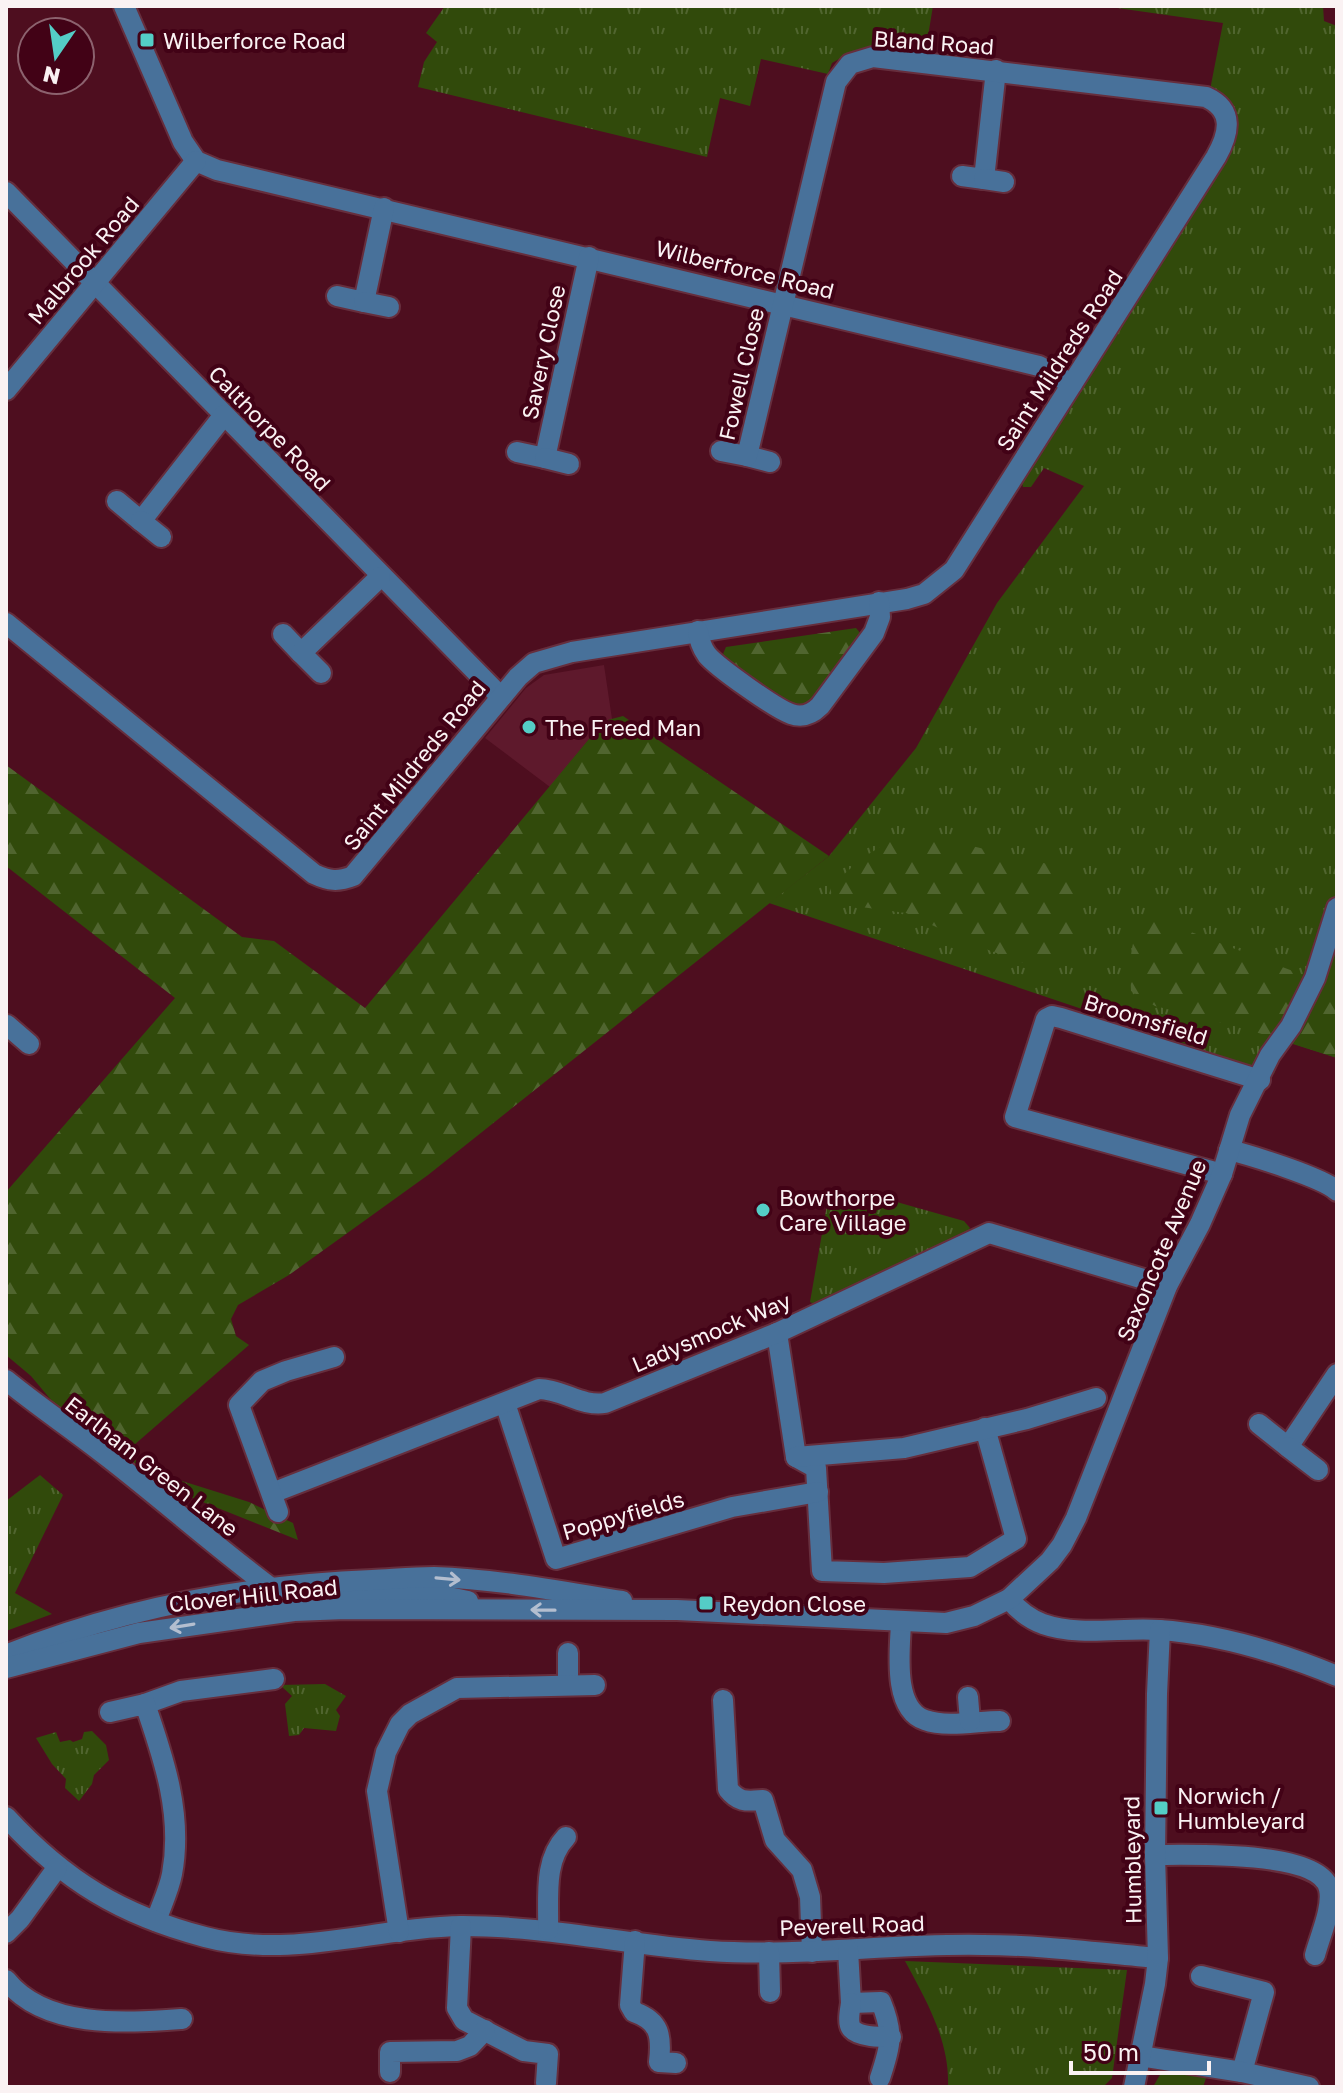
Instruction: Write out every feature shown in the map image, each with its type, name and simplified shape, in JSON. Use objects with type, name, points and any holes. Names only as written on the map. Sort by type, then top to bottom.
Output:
[{"type":"street","points":[[124,6],[183,142],[196,161]]},
{"type":"street","name":"Bland Road","points":[[782,303],[836,82],[850,64],[873,57],[1206,97],[1215,101]]},
{"type":"street","points":[[962,176],[994,180],[996,70]]},
{"type":"street","name":"Saint Mildreds Road","points":[[6,623],[314,874],[341,881],[353,876],[501,697],[534,663],[551,657],[924,594],[954,570],[1227,138],[1228,123],[1223,109],[1215,101]]},
{"type":"street","name":"Wilberforce Road","points":[[196,161],[217,170],[1039,366],[1072,384]]},
{"type":"street","name":"Malbrook Road","points":[[6,390],[196,161]]},
{"type":"street","name":"Calthorpe Road","points":[[6,192],[380,577],[501,697]]},
{"type":"street","points":[[364,302],[384,208]]},
{"type":"street","name":"Savery Close","points":[[545,458],[589,257]]},
{"type":"street","points":[[337,296],[389,307]]},
{"type":"street","name":"Fowell Close","points":[[747,456],[782,303]]},
{"type":"street","points":[[141,521],[224,415]]},
{"type":"street","name":"Fowell Close","points":[[721,451],[770,462]]},
{"type":"street","points":[[517,452],[569,464]]},
{"type":"street","points":[[117,501],[161,537]]},
{"type":"street","points":[[301,653],[380,577]]},
{"type":"street","points":[[698,631],[699,640],[708,656],[720,666],[783,710],[803,716],[813,713],[820,706],[874,633],[880,617],[879,602]]},
{"type":"street","points":[[283,634],[321,673]]},
{"type":"street","name":"Saxoncote Avenue","points":[[1009,1599],[1050,1561],[1076,1518],[1167,1286],[1222,1174],[1240,1115],[1270,1055],[1291,1026],[1315,978],[1337,908]]},
{"type":"street","name":"Broomsfield","points":[[1222,1174],[1015,1117],[1046,1019],[1052,1016],[1061,1018],[1260,1080]]},
{"type":"street","points":[[6,1026],[29,1044]]},
{"type":"street","points":[[1229,1150],[1304,1175],[1337,1191]]},
{"type":"street","name":"Ladysmock Way","points":[[334,1357],[262,1381],[239,1405],[275,1502],[539,1389],[550,1389],[586,1403],[605,1403],[777,1333],[989,1233],[1167,1286]]},
{"type":"street","points":[[777,1333],[796,1457]]},
{"type":"street","points":[[1288,1447],[1337,1374]]},
{"type":"street","name":"Earlham Green Lane","points":[[6,1380],[271,1588]]},
{"type":"street","points":[[796,1457],[904,1448],[1096,1398]]},
{"type":"street","name":"Poppyfields","points":[[505,1403],[556,1559],[732,1507],[818,1492]]},
{"type":"street","points":[[1259,1424],[1318,1470]]},
{"type":"street","points":[[796,1457],[816,1468],[822,1571],[884,1573],[970,1567],[1016,1539],[985,1428]]},
{"type":"street","name":"Clover Hill Road","points":[[6,1655],[92,1625],[158,1608],[271,1588],[342,1581],[433,1577],[532,1586],[677,1610]]},
{"type":"street","name":"Clover Hill Road","points":[[271,1588],[297,1597],[434,1594],[511,1610]]},
{"type":"street","points":[[1009,1599],[1026,1615],[1042,1624],[1068,1630],[1160,1630],[1256,1648],[1337,1676]]},
{"type":"street","name":"Clover Hill Road","points":[[6,1668],[139,1633],[294,1611],[677,1610],[946,1623],[974,1616],[1009,1599]]},
{"type":"street","points":[[901,1623],[900,1677],[907,1703],[924,1720],[1000,1721]]},
{"type":"street","name":"Humbleyard","points":[[1134,2087],[1158,1958],[1155,1855],[1160,1630]]},
{"type":"street","points":[[568,1653],[568,1685]]},
{"type":"street","points":[[110,1712],[181,1691],[274,1679]]},
{"type":"street","points":[[399,1932],[377,1791],[386,1752],[400,1724],[410,1714],[457,1688],[595,1685]]},
{"type":"street","points":[[968,1697],[970,1721]]},
{"type":"street","points":[[145,1704],[163,1757],[176,1837],[172,1876],[156,1921]]},
{"type":"street","points":[[717,1709],[728,1789],[736,1799],[744,1802],[763,1800],[775,1840],[802,1870],[810,1897],[812,1952]]},
{"type":"street","name":"Peverell Road","points":[[6,1817],[57,1868],[113,1904],[207,1938],[261,1946],[308,1945],[461,1926],[548,1930],[709,1951],[812,1952],[982,1945],[1158,1958]]},
{"type":"street","points":[[548,1930],[550,1865],[555,1848],[566,1837]]},
{"type":"street","points":[[1155,1855],[1220,1854],[1308,1867],[1322,1874],[1329,1886],[1330,1932],[1315,1955]]},
{"type":"street","points":[[6,1933],[57,1868]]},
{"type":"street","points":[[461,1926],[457,2008],[464,2020],[524,2051],[548,2054],[546,2083]]},
{"type":"street","points":[[635,1941],[630,2005],[634,2012],[647,2017],[656,2027],[660,2053]]},
{"type":"street","points":[[848,1950],[850,2026],[853,2030],[891,2037]]},
{"type":"street","points":[[769,1952],[770,1992]]},
{"type":"street","points":[[1201,1976],[1264,1992],[1242,2072]]},
{"type":"street","points":[[6,1980],[19,1996],[71,2017],[138,2022],[182,2019]]},
{"type":"street","points":[[851,2003],[881,2002],[891,2025],[891,2044],[880,2078]]},
{"type":"street","points":[[390,2054],[457,2051],[470,2046],[485,2030]]},
{"type":"street","points":[[1140,2056],[1242,2072],[1309,2087]]},
{"type":"shaded area","points":[[604,665],[612,719],[604,721],[550,787],[485,738],[526,688],[544,675]]},
{"type":"green space","points":[[445,6],[933,6],[925,54],[877,50],[854,53],[832,63],[828,74],[761,59],[750,106],[720,98],[707,157],[418,87],[424,62],[437,42],[426,33]]},
{"type":"green space","points":[[1103,6],[1323,6],[1324,21],[1337,26],[1337,1058],[1285,1041],[1274,1074],[769,903],[829,856],[916,748],[997,603],[1084,486],[1044,468],[1031,487],[1023,487],[1021,480],[1236,130],[1229,106],[1210,90],[1223,23]]},
{"type":"green space","points":[[856,628],[861,634],[859,641],[809,703],[801,705],[793,704],[727,661],[723,654],[726,647]]},
{"type":"green space","points":[[623,716],[829,856],[428,1175],[289,1275],[238,1305],[231,1319],[236,1336],[249,1345],[126,1452],[147,1470],[249,1502],[293,1523],[298,1540],[165,1487],[136,1466],[104,1436],[62,1413],[31,1376],[6,1355],[6,1192],[175,998],[6,866],[6,765],[242,937],[274,941],[365,1008],[604,721]]},
{"type":"green space","points":[[895,838],[955,842],[1052,865],[1082,892],[1075,949],[1054,966],[1037,968],[975,945],[906,913],[833,900],[830,887],[862,858]]},
{"type":"green space","points":[[1146,917],[1337,988],[1337,1058],[1246,1029],[1155,1006],[1131,991],[1133,943]]},
{"type":"green space","points":[[833,1192],[876,1204],[879,1197],[964,1221],[970,1228],[967,1233],[814,1304],[810,1302],[828,1199]]},
{"type":"green space","points":[[40,1475],[63,1495],[15,1593],[52,1614],[6,1631],[6,1501]]},
{"type":"green space","points":[[325,1684],[346,1696],[336,1710],[340,1716],[336,1731],[304,1728],[299,1735],[289,1736],[285,1704],[292,1696],[280,1685]]},
{"type":"green space","points":[[92,1731],[106,1745],[109,1760],[94,1775],[92,1784],[79,1801],[65,1788],[66,1779],[52,1764],[36,1738],[56,1732],[60,1742],[73,1742],[82,1739],[84,1732]]},
{"type":"green space","points":[[905,1961],[1127,1970],[1112,2078],[1103,2087],[948,2087],[941,2037]]},
{"type":"green space","points":[[1169,2070],[1206,2078],[1203,2087],[1153,2087],[1161,2073]]},
{"type":"place","name":"Wilberforce Road","points":[[147,40]]},
{"type":"place","name":"The Freed Man","points":[[529,727]]},
{"type":"place","name":"Bowthorpe Care Village","points":[[763,1210]]},
{"type":"place","name":"Reydon Close","points":[[706,1603]]},
{"type":"place","name":"Norwich / Humbleyard","points":[[1161,1808]]}]
